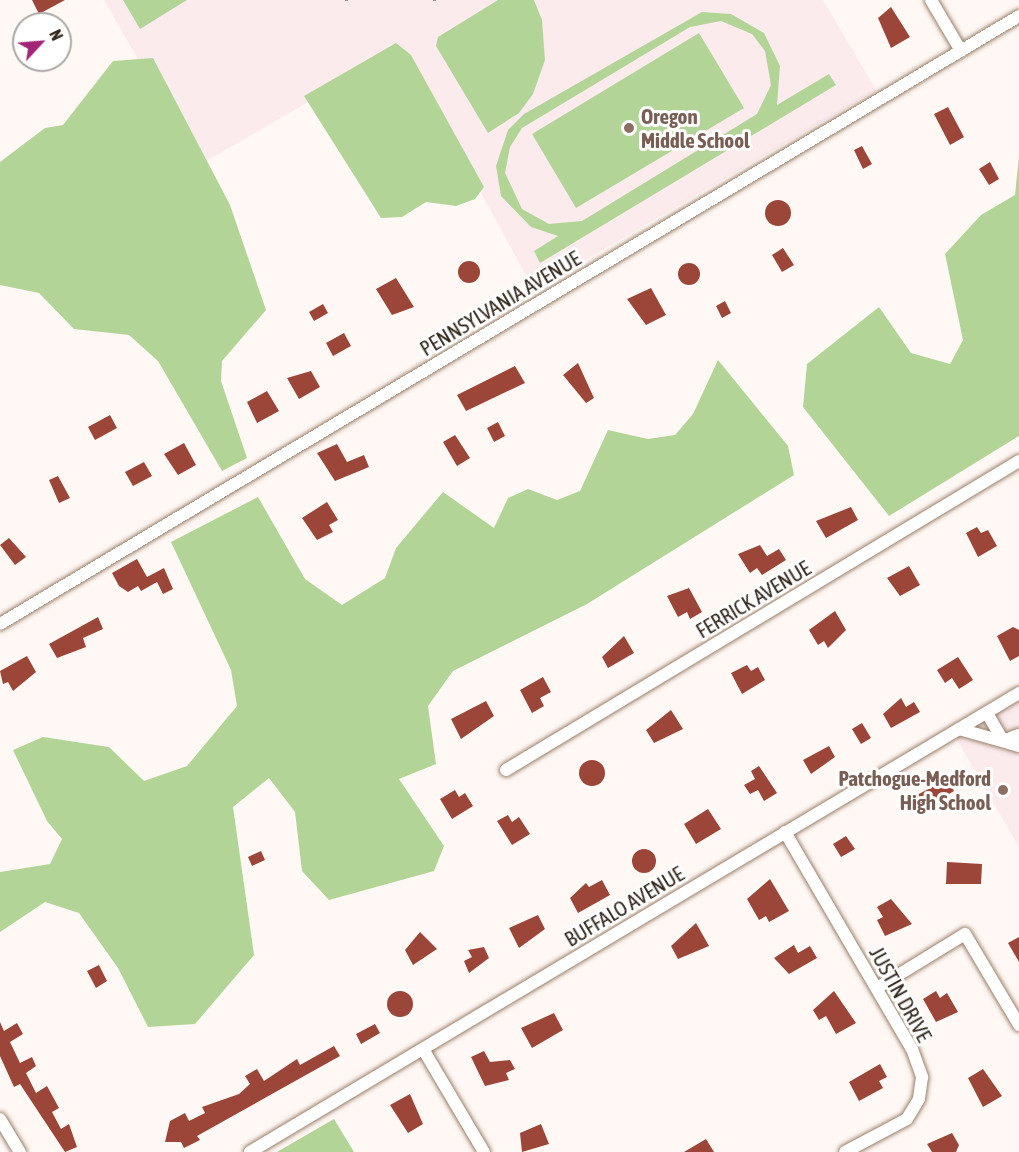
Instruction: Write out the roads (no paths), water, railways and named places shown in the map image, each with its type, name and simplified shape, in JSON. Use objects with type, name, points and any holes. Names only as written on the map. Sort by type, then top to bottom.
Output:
[{"type":"street","points":[[931,0],[961,51]]},
{"type":"street","name":"PENNSYLVANIA AVENUE","points":[[0,624],[1019,16]]},
{"type":"street","name":"FERRICK AVENUE","points":[[506,770],[1019,461]]},
{"type":"street","name":"BUFFALO AVENUE","points":[[250,1152],[1019,693]]},
{"type":"street","points":[[987,712],[1003,741]]},
{"type":"street","points":[[959,729],[1019,746]]},
{"type":"street","points":[[1003,741],[1019,735]]},
{"type":"street","name":"JUSTIN DRIVE","points":[[785,832],[912,1049],[922,1077],[919,1099],[906,1119],[846,1152]]},
{"type":"street","points":[[877,988],[965,934],[1019,1024]]},
{"type":"street","points":[[423,1049],[484,1152]]},
{"type":"street","points":[[0,1119],[20,1152]]},
{"type":"place","name":"Oregon Middle School","points":[[629,128]]},
{"type":"place","name":"Patchogue-Medford High School","points":[[1003,790]]}]
